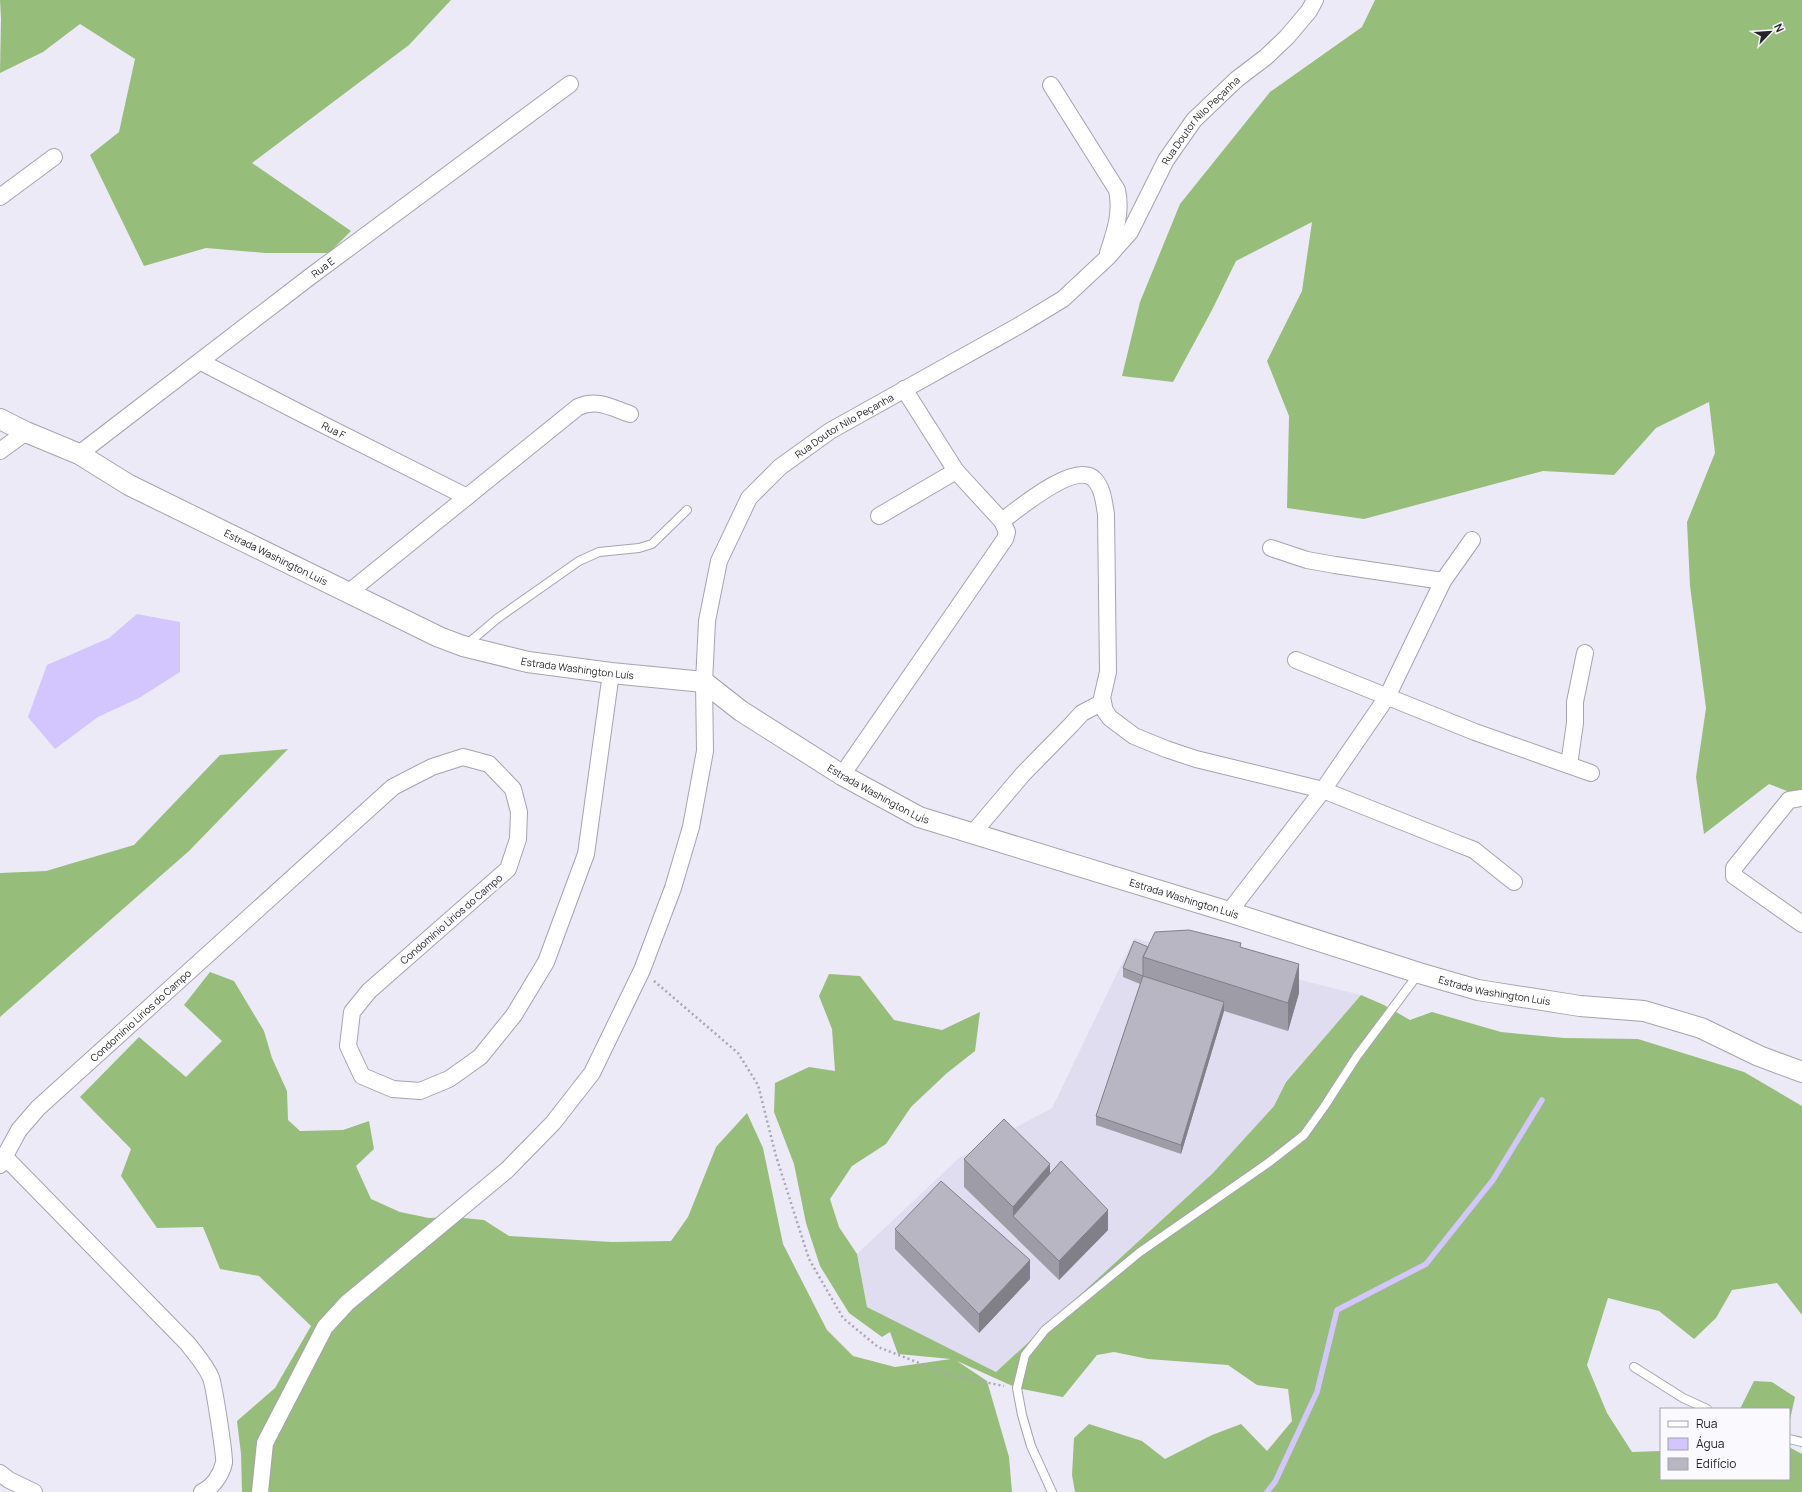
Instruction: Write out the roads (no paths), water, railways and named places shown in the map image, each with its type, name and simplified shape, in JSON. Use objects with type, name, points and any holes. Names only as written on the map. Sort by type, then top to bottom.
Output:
[{"type":"street","name":"Rua Doutor Nilo Peçanha","points":[[260,1492],[265,1443],[325,1327],[347,1303],[507,1170],[553,1123],[592,1073],[642,970],[673,888],[691,827],[705,751],[704,682],[707,621],[719,561],[749,498],[780,467],[830,431],[1020,325],[1063,299],[1107,258],[1130,232],[1166,160],[1194,120],[1237,79],[1266,57],[1287,37],[1309,11],[1315,0]]},
{"type":"street","name":"Rua E","points":[[79,454],[201,362],[311,276],[570,84]]},
{"type":"street","points":[[1051,85],[1118,190],[1120,203],[1117,223],[1107,258]]},
{"type":"street","points":[[0,197],[54,156]]},
{"type":"street","name":"Rua F","points":[[201,362],[467,497]]},
{"type":"street","points":[[842,775],[1005,539],[1007,532],[1002,521],[956,471],[904,389]]},
{"type":"street","points":[[348,593],[578,407],[587,403],[596,402],[630,414]]},
{"type":"street","name":"Estrada Washington Luís","points":[[0,419],[26,432],[79,454],[129,485],[439,637],[464,646],[528,662],[611,673],[704,682],[741,711],[842,775],[919,817],[1229,912],[1419,974],[1478,990],[1580,1006],[1644,1011],[1701,1028],[1758,1056],[1802,1072]]},
{"type":"street","points":[[0,451],[26,432]]},
{"type":"street","points":[[879,516],[956,471]]},
{"type":"street","points":[[1002,521],[1035,495],[1072,477],[1086,475],[1094,479],[1103,495],[1106,514],[1108,672],[1102,698],[1105,711],[1110,718],[1134,736],[1166,749],[1196,758],[1323,790],[1474,850],[1514,882]]},
{"type":"street","points":[[1229,912],[1323,790],[1387,697],[1443,581],[1472,540]]},
{"type":"street","points":[[1271,548],[1307,560],[1443,581]]},
{"type":"street","points":[[1569,765],[1575,731],[1575,702],[1585,653]]},
{"type":"street","points":[[1296,660],[1475,732],[1590,773]]},
{"type":"street","name":"Condomínio Lírios do Campo","points":[[2,1160],[19,1130],[38,1108],[393,787],[432,767],[463,757],[489,764],[513,789],[519,812],[518,839],[508,869],[369,992],[352,1012],[348,1046],[362,1076],[393,1090],[420,1091],[450,1079],[480,1057],[514,1015],[546,962],[586,854],[611,673]]},
{"type":"street","points":[[974,833],[1023,774],[1082,713],[1103,702]]},
{"type":"street","points":[[1802,798],[1789,800],[1734,868],[1733,872],[1734,876],[1802,924]]},
{"type":"street","points":[[2,1160],[188,1344],[202,1362],[211,1378],[224,1463],[216,1480],[208,1489],[202,1492]]},
{"type":"street","points":[[0,1473],[9,1480],[34,1492]]},
{"type":"lane","points":[[464,646],[498,618],[579,560],[599,552],[639,548],[652,544],[687,510]]},
{"type":"lane","points":[[1052,1492],[1031,1446],[1022,1415],[1017,1388],[1025,1355],[1045,1330],[1140,1252],[1268,1163],[1304,1135],[1357,1056],[1419,974]]},
{"type":"lane","points":[[1634,1367],[1683,1398],[1706,1408]]},
{"type":"lane","points":[[1790,1438],[1802,1442]]},
{"type":"water","points":[[137,614],[180,622],[180,672],[139,698],[98,717],[55,749],[28,717],[47,665],[109,638]]},
{"type":"waterway","points":[[1267,1492],[1275,1482],[1317,1392],[1337,1310],[1426,1264],[1493,1180],[1542,1100]]}]
